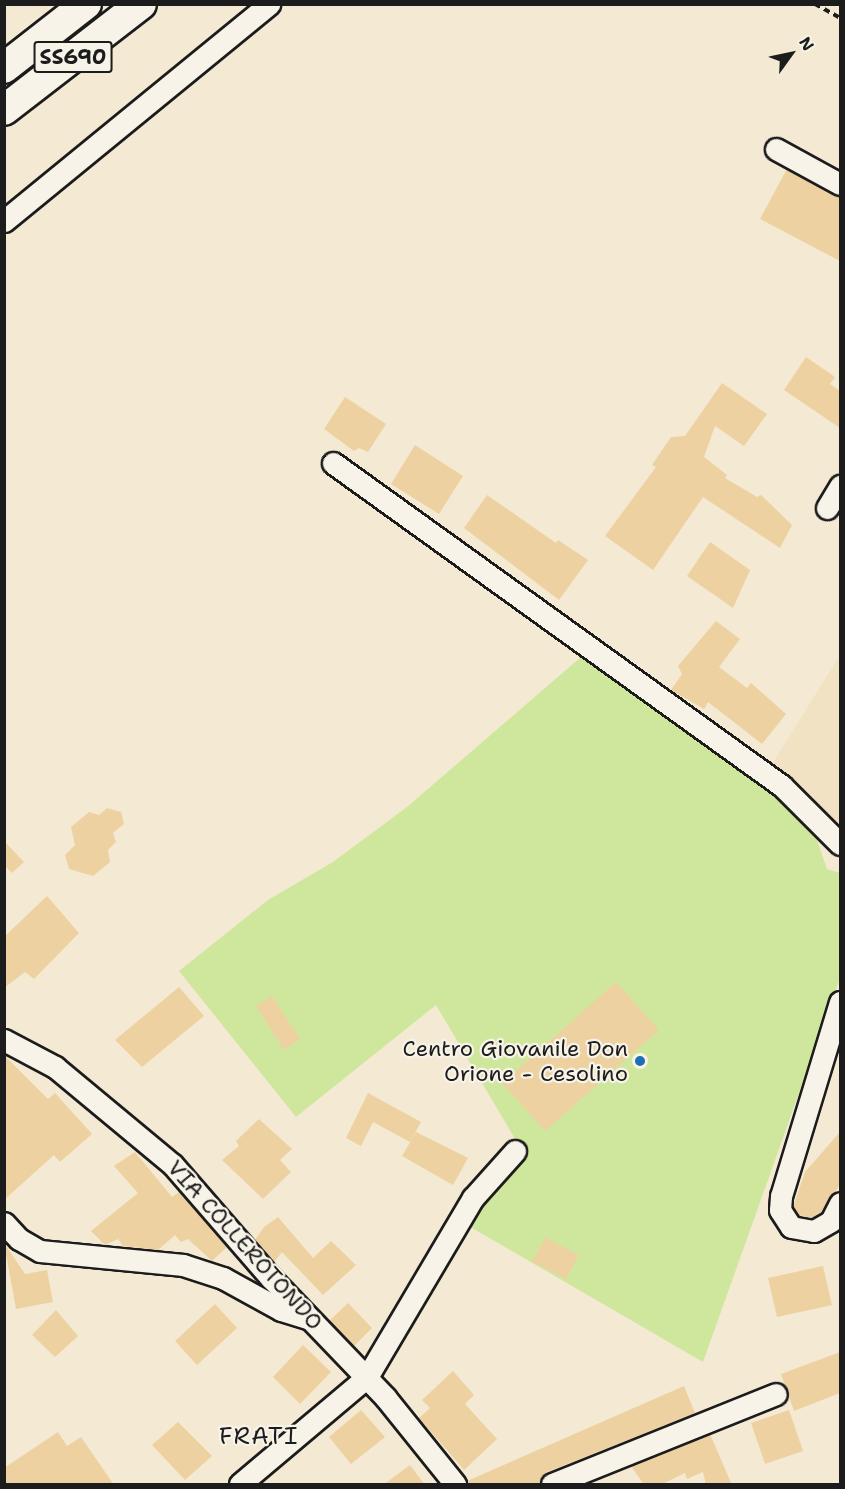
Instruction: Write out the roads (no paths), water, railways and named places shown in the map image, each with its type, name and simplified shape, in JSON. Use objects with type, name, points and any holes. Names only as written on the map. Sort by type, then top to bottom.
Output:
[{"type":"highway","name":"SS690","points":[[4,68],[86,4]]},
{"type":"highway","name":"SS690","points":[[4,110],[141,4]]},
{"type":"street","points":[[4,221],[269,4]]},
{"type":"street","points":[[776,149],[840,184]]},
{"type":"street","points":[[333,463],[782,786],[840,844]]},
{"type":"street","points":[[827,508],[840,486]]},
{"type":"street","points":[[840,1002],[781,1196],[780,1210],[791,1227],[814,1231],[831,1221],[840,1203]]},
{"type":"street","name":"VIA COLLEROTONDO","points":[[7,1037],[60,1071],[163,1155],[311,1319],[367,1377],[455,1485]]},
{"type":"street","points":[[240,1485],[367,1377],[473,1198],[515,1151]]},
{"type":"street","points":[[4,1223],[19,1239],[40,1251],[183,1265],[223,1278],[281,1310],[311,1319]]},
{"type":"street","points":[[552,1485],[776,1394]]},
{"type":"place","name":"Centro Giovanile Don Orione - Cesolino","points":[[640,1061]]},
{"type":"district","name":"FRATI","points":[[259,1437]]}]
